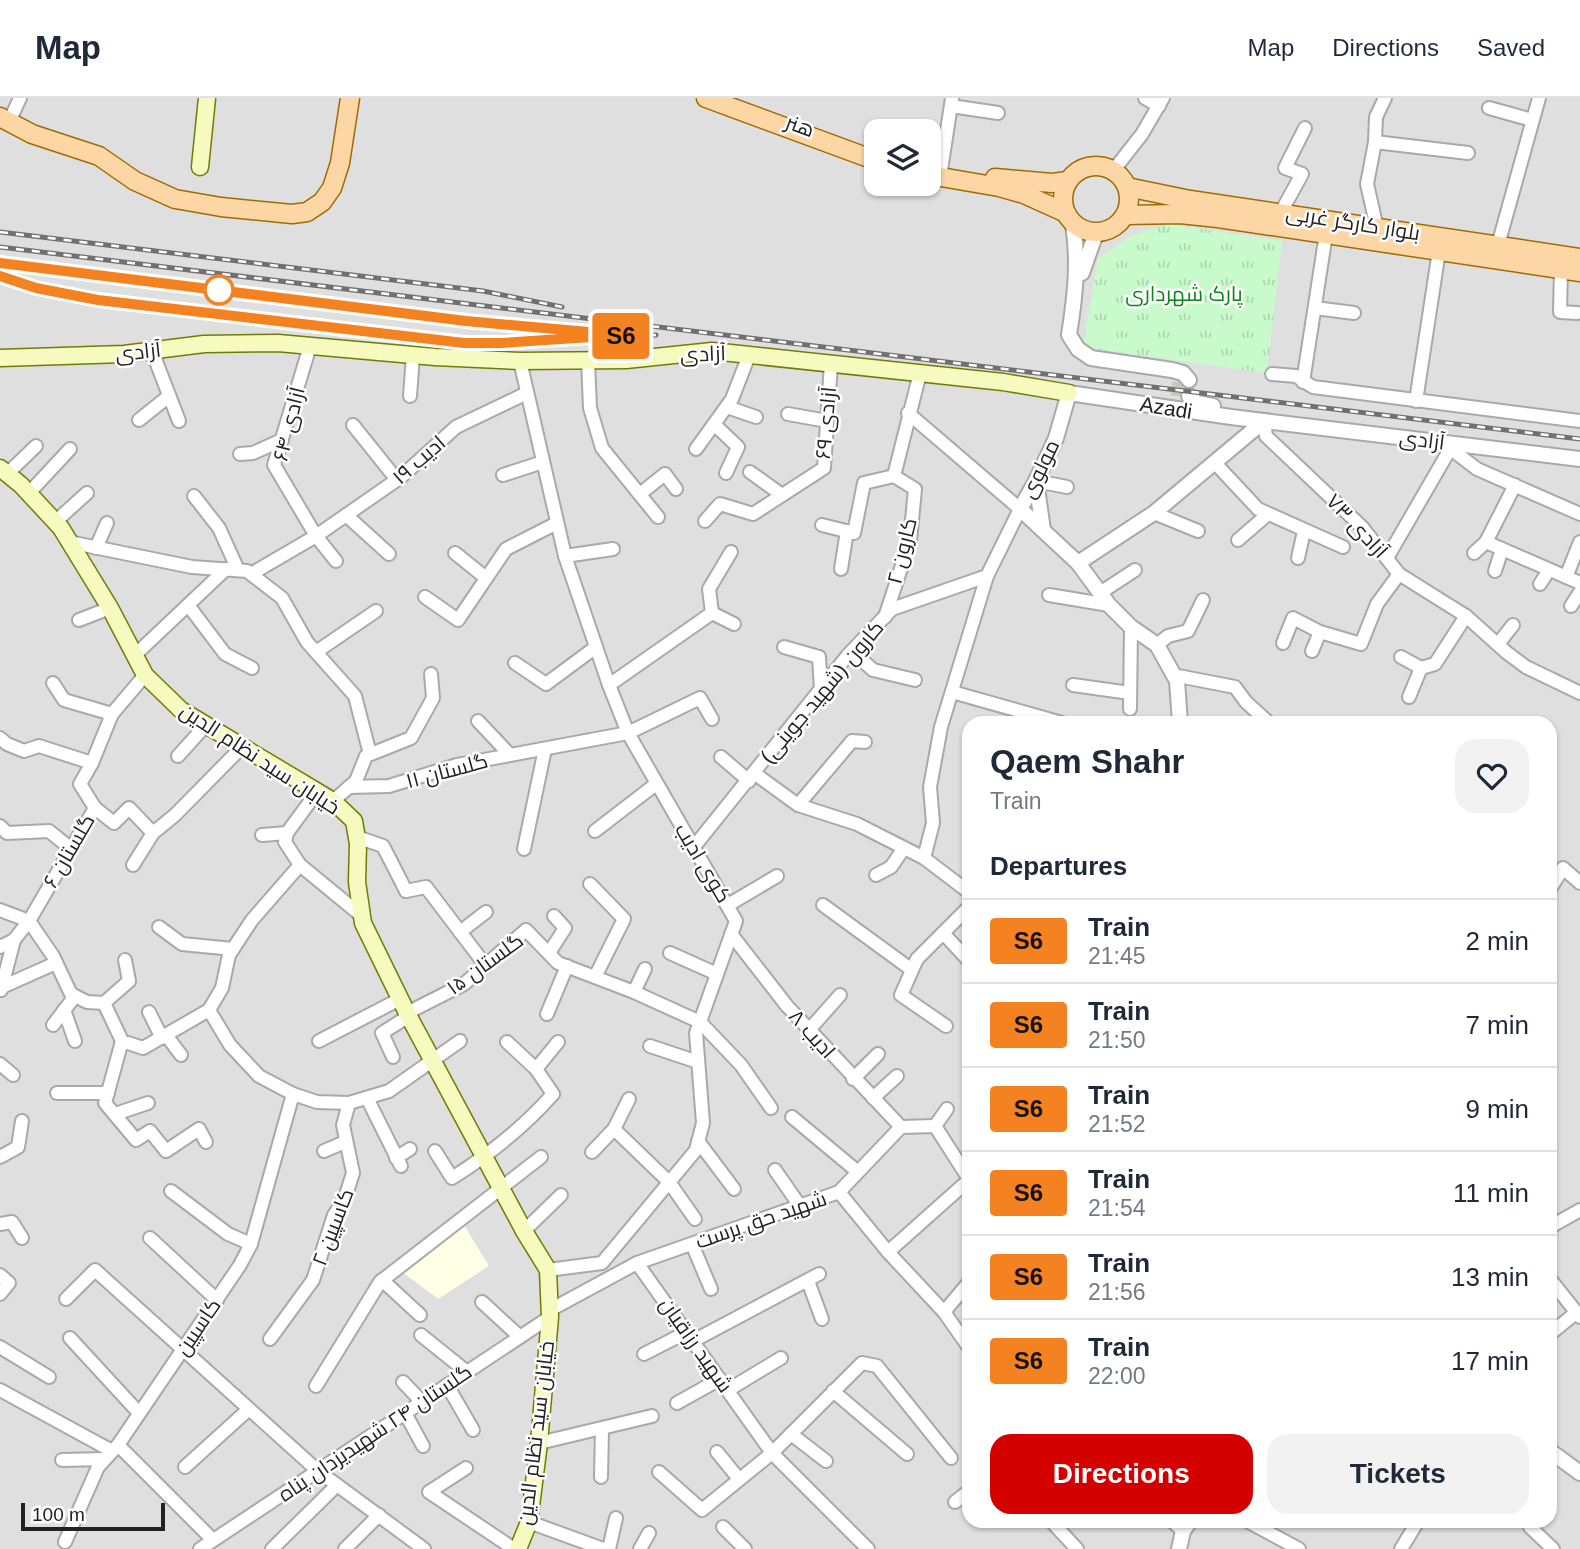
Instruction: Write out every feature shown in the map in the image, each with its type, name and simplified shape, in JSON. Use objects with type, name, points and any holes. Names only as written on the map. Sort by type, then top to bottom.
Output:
[{"type":"main road","points":[[200,167],[207,98]]},
{"type":"main road","points":[[4,119],[32,134],[99,156],[135,181],[176,199],[221,207],[292,214],[307,212],[323,202],[332,188],[340,163],[350,98]]},
{"type":"main road","points":[[706,98],[864,156]]},
{"type":"main road","name":"هنر","points":[[723,98],[864,149]]},
{"type":"main road","points":[[941,173],[1024,194],[1096,233],[1115,226],[1126,215],[1129,198],[1127,187],[1113,171],[1093,166],[1075,174],[1068,181],[1063,193],[1063,206],[1070,218]]},
{"type":"main road","points":[[941,172],[1052,183],[1068,181]]},
{"type":"main road","name":"بلوار کارگر غربی","points":[[1127,187],[1280,220],[1326,234],[1580,272]]},
{"type":"main road","name":"بلوار کارگر غربی","points":[[1126,215],[1180,214],[1377,228],[1580,258]]},
{"type":"main road","name":"آزادی","points":[[0,358],[124,355],[204,344],[278,343],[520,361],[588,361],[712,351],[920,373],[1069,393]]},
{"type":"main road","name":"خیابان سید نظام الدین","points":[[4,471],[29,493],[69,542],[110,608],[145,675],[181,710],[333,802],[354,821],[357,837],[357,882],[363,923],[432,1060],[524,1231],[548,1270],[550,1313],[539,1443],[529,1522],[516,1549]]},
{"type":"street","points":[[4,119],[20,98]]},
{"type":"street","points":[[1113,171],[1142,134],[1161,102],[1144,98]]},
{"type":"street","points":[[1377,228],[1367,184],[1375,142],[1376,117],[1385,98]]},
{"type":"street","points":[[1498,245],[1539,98]]},
{"type":"street","points":[[941,140],[951,102],[998,113]]},
{"type":"street","points":[[1489,108],[1532,120]]},
{"type":"street","points":[[1280,220],[1302,174],[1285,168],[1305,128]]},
{"type":"street","points":[[1375,142],[1468,153]]},
{"type":"street","points":[[1070,218],[1078,253],[1069,335],[1078,349],[1091,358],[1180,377]]},
{"type":"street","points":[[1075,295],[1096,233]]},
{"type":"street","points":[[1303,382],[1326,234]]},
{"type":"street","points":[[1416,401],[1439,251]]},
{"type":"street","points":[[1560,269],[1560,312],[1577,313]]},
{"type":"street","points":[[1315,308],[1354,313]]},
{"type":"street","name":"آزادی ۶۴","points":[[310,346],[274,465],[316,536],[336,561]]},
{"type":"street","points":[[152,351],[179,421]]},
{"type":"street","points":[[410,396],[413,355]]},
{"type":"street","points":[[696,449],[727,407],[749,355]]},
{"type":"street","name":"کوی ادیب","points":[[520,361],[565,556],[609,685],[628,733],[736,921],[696,1033],[704,1123],[696,1150],[602,1263]]},
{"type":"street","points":[[588,361],[590,408],[602,448],[657,517]]},
{"type":"street","name":"آزادی ۶۹","points":[[705,522],[720,505],[752,514],[824,468],[831,364]]},
{"type":"street","points":[[822,525],[854,533],[864,483],[894,476],[920,373]]},
{"type":"street","points":[[1272,374],[1296,376],[1313,387],[1580,421]]},
{"type":"street","points":[[1069,393],[1079,388],[1169,400],[1183,396],[1197,403],[1250,412],[1264,421],[1154,513],[1078,563]]},
{"type":"street","name":"ادیب ۱۹","points":[[134,656],[188,605],[238,571],[316,536],[397,480],[456,427],[527,393]]},
{"type":"street","name":"Azadi","points":[[1069,393],[1264,421]]},
{"type":"street","name":"مولوی","points":[[1069,393],[1056,438],[1020,509],[1078,563],[1109,605],[1131,627],[1157,645]]},
{"type":"street","points":[[139,420],[169,396]]},
{"type":"street","points":[[727,407],[755,417]]},
{"type":"street","points":[[908,413],[1020,509],[987,576],[942,727],[930,787],[933,823],[924,858]]},
{"type":"street","points":[[788,414],[827,421]]},
{"type":"street","name":"آزادی","points":[[1264,421],[1452,446],[1580,459]]},
{"type":"street","name":"آزادی ۷۳","points":[[1264,421],[1266,436],[1362,527],[1399,574],[1466,616],[1526,667],[1580,693]]},
{"type":"street","points":[[353,425],[397,480]]},
{"type":"street","points":[[715,425],[738,447],[726,473]]},
{"type":"street","points":[[240,454],[253,453],[282,440]]},
{"type":"street","points":[[4,471],[36,446]]},
{"type":"street","points":[[1387,558],[1452,446],[1477,469],[1580,514]]},
{"type":"street","points":[[29,493],[70,449]]},
{"type":"street","points":[[503,475],[543,462]]},
{"type":"street","points":[[1215,463],[1258,509],[1343,547]]},
{"type":"street","points":[[750,472],[782,495]]},
{"type":"street","points":[[640,494],[665,474],[676,489]]},
{"type":"street","name":"کارون ۲","points":[[885,617],[909,541],[915,489],[894,476]]},
{"type":"street","points":[[1043,530],[1036,481],[1067,487]]},
{"type":"street","points":[[1474,553],[1486,541],[1515,485]]},
{"type":"street","points":[[55,522],[87,493]]},
{"type":"street","points":[[194,496],[219,528],[238,571]]},
{"type":"street","points":[[1154,513],[1198,531]]},
{"type":"street","points":[[1238,540],[1268,514]]},
{"type":"street","points":[[346,515],[389,554]]},
{"type":"street","points":[[96,548],[107,523]]},
{"type":"street","points":[[425,597],[458,620],[506,549],[557,523]]},
{"type":"street","points":[[841,569],[847,531]]},
{"type":"street","points":[[1298,558],[1304,531]]},
{"type":"street","points":[[1486,541],[1580,583]]},
{"type":"street","points":[[69,542],[192,567],[238,571],[282,598],[307,642],[355,696],[370,754]]},
{"type":"street","points":[[1566,577],[1580,542]]},
{"type":"street","points":[[565,556],[613,549]]},
{"type":"street","points":[[1495,571],[1502,549]]},
{"type":"street","points":[[712,613],[709,589],[730,552]]},
{"type":"street","points":[[455,553],[486,578]]},
{"type":"street","points":[[1100,593],[1135,570]]},
{"type":"street","points":[[1540,584],[1549,570]]},
{"type":"street","points":[[1283,643],[1293,618],[1320,632],[1361,644],[1377,604],[1399,574]]},
{"type":"street","name":"کارون (شهید جوینی)","points":[[693,848],[852,651],[892,610],[987,576]]},
{"type":"street","points":[[1571,606],[1580,592]]},
{"type":"street","points":[[1049,595],[1109,605]]},
{"type":"street","points":[[1180,716],[1177,681],[1157,645],[1168,636],[1188,631],[1203,600]]},
{"type":"street","points":[[188,605],[225,654],[252,668]]},
{"type":"street","points":[[79,620],[110,608]]},
{"type":"street","points":[[316,652],[376,611]]},
{"type":"street","points":[[712,613],[733,624]]},
{"type":"street","points":[[609,685],[712,613]]},
{"type":"street","points":[[1401,657],[1422,668],[1435,664],[1466,616]]},
{"type":"street","points":[[1498,644],[1513,625]]},
{"type":"street","points":[[1130,709],[1131,627]]},
{"type":"street","points":[[1312,651],[1320,632]]},
{"type":"street","points":[[516,663],[546,684],[596,647]]},
{"type":"street","points":[[785,648],[819,656],[821,689]]},
{"type":"street","points":[[852,651],[873,670],[915,680]]},
{"type":"street","points":[[1409,697],[1422,668]]},
{"type":"street","points":[[333,802],[356,781],[366,756],[411,738],[433,698],[431,674]]},
{"type":"street","name":"گلستان ۶","points":[[14,940],[29,921],[95,808],[80,783],[92,763],[112,714],[145,675]]},
{"type":"street","points":[[1173,675],[1235,687],[1261,716]]},
{"type":"street","points":[[53,683],[64,700],[112,714]]},
{"type":"street","points":[[1073,685],[1130,693]]},
{"type":"street","points":[[952,692],[1037,716]]},
{"type":"street","name":"گلستان ۱۱","points":[[349,787],[389,786],[457,765],[628,733],[700,698],[712,719]]},
{"type":"street","points":[[478,721],[510,755]]},
{"type":"street","points":[[178,756],[206,725]]},
{"type":"street","points":[[0,738],[24,751],[39,746],[92,763]]},
{"type":"street","points":[[798,805],[852,741],[864,742]]},
{"type":"street","points":[[134,865],[153,833],[175,815],[242,747]]},
{"type":"street","points":[[524,849],[545,749]]},
{"type":"street","points":[[720,757],[798,805],[857,824],[924,858],[962,887]]},
{"type":"street","points":[[595,831],[656,783]]},
{"type":"street","points":[[317,792],[287,833],[285,842],[300,865],[362,916]]},
{"type":"street","points":[[95,808],[114,823],[130,808],[153,833]]},
{"type":"street","points":[[0,826],[7,833],[49,831],[71,848]]},
{"type":"street","points":[[262,835],[287,833]]},
{"type":"street","points":[[357,837],[383,846],[406,891],[426,887],[485,966]]},
{"type":"street","points":[[876,875],[891,867],[904,848]]},
{"type":"street","points":[[122,1041],[143,1048],[209,1010],[222,988],[229,955],[252,920],[300,865]]},
{"type":"street","points":[[1557,877],[1563,868],[1580,883]]},
{"type":"street","points":[[728,905],[777,876]]},
{"type":"street","points":[[590,884],[624,919],[595,977]]},
{"type":"street","points":[[823,905],[912,970]]},
{"type":"street","points":[[0,910],[29,921],[56,963],[71,994],[88,1002],[104,1003],[130,981],[125,960]]},
{"type":"street","points":[[460,933],[486,912]]},
{"type":"street","points":[[946,1026],[901,995],[917,959],[962,914]]},
{"type":"street","points":[[548,953],[565,928],[554,916]]},
{"type":"street","points":[[159,927],[182,944],[233,949]]},
{"type":"street","name":"گلستان ۱۵","points":[[405,1009],[464,984],[526,930],[558,963],[634,992],[700,1022]]},
{"type":"street","points":[[943,933],[962,953]]},
{"type":"street","name":"ادیب ۸","points":[[731,934],[809,1030],[901,1127]]},
{"type":"street","points":[[0,947],[14,940]]},
{"type":"street","points":[[1,990],[14,940]]},
{"type":"street","points":[[670,953],[717,974]]},
{"type":"street","points":[[1,990],[56,963]]},
{"type":"street","points":[[547,1014],[567,966]]},
{"type":"street","points":[[634,992],[646,969]]},
{"type":"street","points":[[809,1030],[840,995]]},
{"type":"street","points":[[52,1025],[75,996]]},
{"type":"street","points":[[104,1003],[122,1041],[105,1103],[136,1140],[150,1131],[166,1151],[199,1129],[206,1142]]},
{"type":"street","points":[[318,1041],[405,1009]]},
{"type":"street","points":[[393,1057],[382,1033],[405,1009]]},
{"type":"street","points":[[64,1010],[75,1041]]},
{"type":"street","points":[[209,1010],[230,1045],[259,1076],[293,1094],[317,1102],[348,1103],[389,1091],[460,1041]]},
{"type":"street","points":[[149,1012],[164,1037],[181,1055]]},
{"type":"street","points":[[700,1022],[741,1065],[771,1108]]},
{"type":"street","points":[[435,1151],[452,1178],[485,1157],[528,1123],[553,1094],[536,1069],[508,1042]]},
{"type":"street","points":[[536,1069],[558,1042]]},
{"type":"street","points":[[650,1046],[698,1062]]},
{"type":"street","points":[[853,1079],[878,1054]]},
{"type":"street","points":[[0,1064],[13,1074]]},
{"type":"street","points":[[873,1098],[897,1076]]},
{"type":"street","points":[[57,1093],[108,1093]]},
{"type":"street","name":"کاسپین","points":[[65,1542],[98,1467],[112,1452],[217,1300],[251,1244],[293,1094]]},
{"type":"street","points":[[367,1098],[398,1162],[410,1149]]},
{"type":"street","points":[[592,1152],[614,1129],[629,1099]]},
{"type":"street","points":[[115,1114],[148,1103]]},
{"type":"street","name":"کاسپین ۲","points":[[270,1339],[313,1280],[334,1215],[345,1198],[354,1173],[343,1125],[348,1103]]},
{"type":"street","points":[[935,1126],[947,1109]]},
{"type":"street","points":[[792,1117],[858,1172]]},
{"type":"street","points":[[0,1157],[18,1147],[22,1121]]},
{"type":"street","points":[[901,1127],[935,1126]]},
{"type":"street","points":[[935,1126],[962,1168]]},
{"type":"street","name":"شهید حق پرست","points":[[638,1263],[839,1192],[901,1127]]},
{"type":"street","points":[[614,1129],[669,1182],[695,1219]]},
{"type":"street","points":[[698,1141],[734,1189]]},
{"type":"street","points":[[324,1151],[345,1142]]},
{"type":"street","points":[[316,1386],[382,1280],[541,1157]]},
{"type":"street","points":[[775,1170],[800,1206]]},
{"type":"street","points":[[888,1252],[962,1185]]},
{"type":"street","points":[[171,1191],[228,1234],[251,1244]]},
{"type":"street","points":[[839,1192],[888,1252],[944,1312],[962,1338]]},
{"type":"street","points":[[524,1231],[561,1195]]},
{"type":"street","points":[[1557,1223],[1580,1210]]},
{"type":"street","points":[[0,1224],[12,1222],[22,1238]]},
{"type":"street","points":[[150,1238],[217,1300]]},
{"type":"street","points":[[692,1244],[711,1289]]},
{"type":"street","points":[[548,1270],[602,1263],[610,1278],[638,1263]]},
{"type":"street","name":"شهید رزاقیان","points":[[638,1263],[772,1453],[868,1549]]},
{"type":"street","points":[[66,1299],[95,1270],[318,1471],[424,1549]]},
{"type":"street","points":[[0,1275],[9,1283],[0,1294]]},
{"type":"street","name":"گلستان ۲۴ شهیدیزدان پناه","points":[[200,1549],[520,1337],[550,1313],[610,1278]]},
{"type":"street","points":[[644,1354],[690,1336],[813,1278],[822,1319]]},
{"type":"street","points":[[382,1280],[420,1315]]},
{"type":"street","points":[[1557,1287],[1577,1310],[1557,1328]]},
{"type":"street","points":[[944,1312],[962,1291]]},
{"type":"street","points":[[482,1302],[520,1337]]},
{"type":"street","points":[[421,1335],[467,1372]]},
{"type":"street","points":[[70,1338],[139,1413]]},
{"type":"street","points":[[0,1347],[49,1377]]},
{"type":"street","points":[[677,1403],[724,1385],[781,1358]]},
{"type":"street","points":[[659,1472],[702,1510],[772,1453],[862,1363],[877,1366],[951,1458]]},
{"type":"street","points":[[403,1382],[422,1402]]},
{"type":"street","points":[[447,1385],[473,1430]]},
{"type":"street","points":[[0,1390],[112,1452],[213,1540]]},
{"type":"street","points":[[833,1391],[907,1454]]},
{"type":"street","points":[[185,1467],[249,1409]]},
{"type":"street","points":[[405,1413],[424,1446]]},
{"type":"street","points":[[539,1443],[652,1416]]},
{"type":"street","points":[[601,1477],[602,1429]]},
{"type":"street","points":[[791,1434],[826,1461]]},
{"type":"street","points":[[62,1460],[112,1452]]},
{"type":"street","points":[[717,1452],[738,1479]]},
{"type":"street","points":[[1557,1456],[1580,1474]]},
{"type":"street","points":[[466,1468],[429,1492],[516,1549]]},
{"type":"street","points":[[272,1549],[337,1485]]},
{"type":"street","points":[[955,1502],[962,1496]]},
{"type":"street","points":[[345,1549],[379,1515]]},
{"type":"street","points":[[609,1549],[616,1518]]},
{"type":"street","points":[[529,1522],[603,1549]]},
{"type":"street","points":[[723,1527],[745,1549]]},
{"type":"street","points":[[1058,1528],[1077,1549]]},
{"type":"street","points":[[1179,1549],[1185,1528]]},
{"type":"street","points":[[1260,1528],[1299,1549]]},
{"type":"street","points":[[1401,1549],[1414,1528]]},
{"type":"street","points":[[1531,1528],[1553,1549]]},
{"type":"street","points":[[640,1549],[649,1533]]},
{"type":"shaded area","points":[[0,98],[1580,98],[1580,1549],[0,1549]]},
{"type":"shaded area","points":[[464,1225],[489,1266],[438,1299],[401,1271]]},
{"type":"green space","name":"پارک شهرداری","points":[[1167,224],[1282,241],[1267,373],[1083,347],[1098,258],[1131,236]]},
{"type":"tunnel","points":[[1178,396],[1179,381]]},
{"type":"railway","points":[[0,232],[483,291],[562,307]]},
{"type":"railway","points":[[0,247],[1580,439]]},
{"type":"railway","points":[[0,263],[466,321],[573,331]]},
{"type":"railway","points":[[0,276],[36,288],[98,300],[464,343],[656,335]]},
{"type":"train","name":"S6","points":[[0,263],[466,321],[622,335],[464,343],[98,300],[64,295],[0,276]]}]
